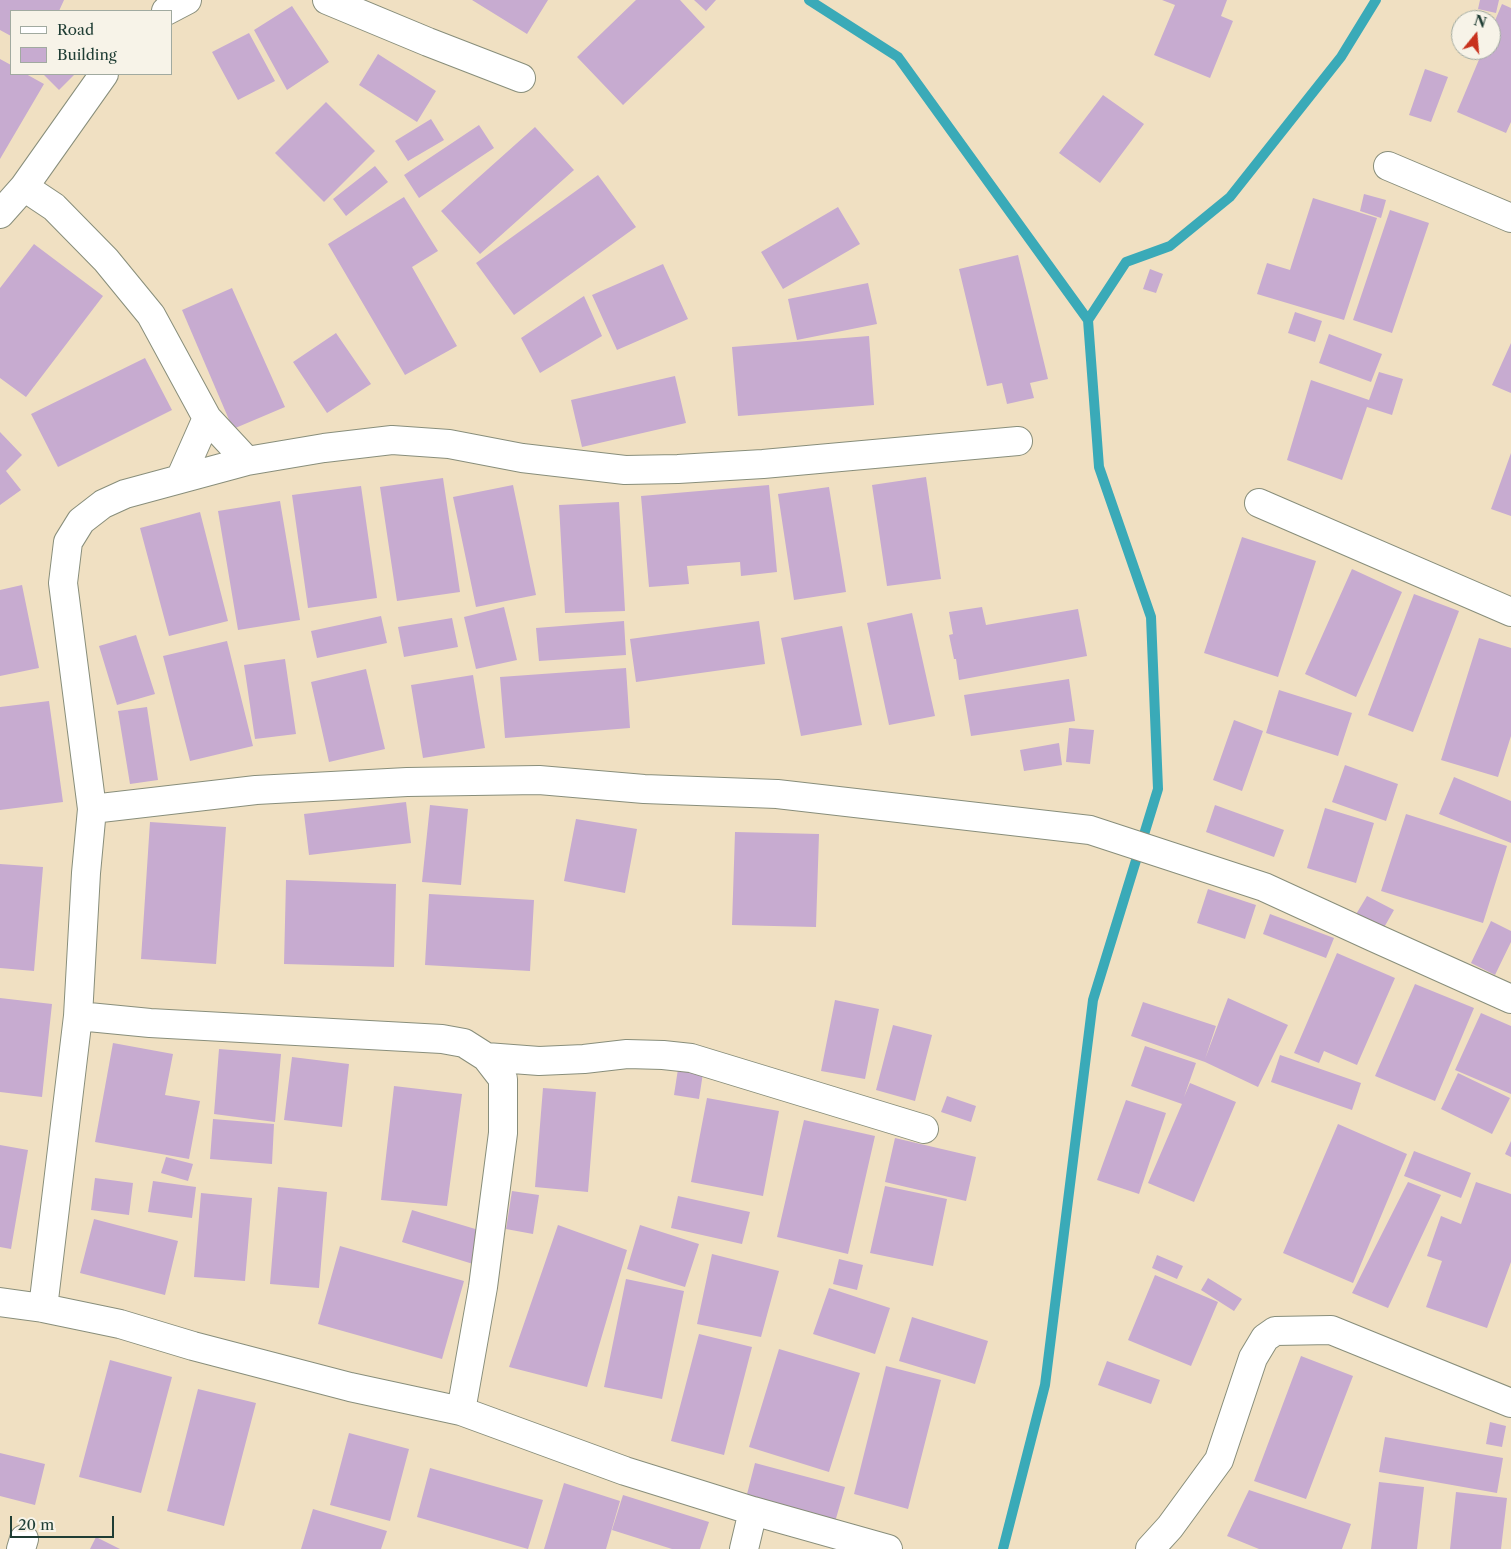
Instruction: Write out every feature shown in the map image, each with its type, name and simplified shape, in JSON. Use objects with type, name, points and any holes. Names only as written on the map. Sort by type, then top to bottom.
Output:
[{"type":"street","points":[[168,10],[186,0]]},
{"type":"street","points":[[327,0],[521,78]]},
{"type":"street","points":[[0,214],[24,187],[103,75]]},
{"type":"street","points":[[1388,166],[1511,218]]},
{"type":"street","points":[[24,187],[54,207],[106,260],[151,315],[207,418],[247,461]]},
{"type":"street","points":[[180,479],[207,418]]},
{"type":"street","points":[[43,1308],[78,1016],[85,882],[92,809],[63,583],[68,542],[81,521],[103,504],[125,494],[247,461],[324,448],[392,440],[449,444],[522,458],[625,470],[764,464],[1018,441]]},
{"type":"street","points":[[1259,503],[1511,612]]},
{"type":"street","points":[[92,809],[265,790],[407,782],[539,780],[644,789],[777,794],[1090,830],[1264,887],[1373,938],[1511,998]]},
{"type":"street","points":[[78,1016],[150,1024],[442,1039],[464,1044],[486,1057],[503,1079],[503,1133],[483,1287],[461,1411]]},
{"type":"street","points":[[486,1057],[539,1060],[584,1059],[627,1054],[691,1058],[924,1130]]},
{"type":"street","points":[[0,1302],[43,1308],[120,1324],[194,1346],[350,1387],[461,1411],[625,1471],[753,1511],[888,1549]]},
{"type":"street","points":[[1150,1549],[1170,1527],[1220,1460],[1253,1358],[1265,1338],[1276,1331],[1331,1330],[1510,1398]]},
{"type":"street","points":[[744,1549],[753,1511]]},
{"type":"building","points":[[0,0],[64,0],[59,10],[10,10],[10,35],[0,30]]},
{"type":"building","points":[[472,0],[548,0],[527,34]]},
{"type":"building","points":[[636,0],[680,0],[705,27],[623,105],[577,57]]},
{"type":"building","points":[[694,0],[716,0],[706,11]]},
{"type":"building","points":[[1162,0],[1227,0],[1221,16],[1233,21],[1210,78],[1154,55],[1175,5]]},
{"type":"building","points":[[1480,0],[1499,0],[1497,10],[1478,9]]},
{"type":"building","points":[[1502,4],[1511,8],[1511,122],[1506,133],[1457,112],[1479,60],[1501,60],[1501,10],[1499,10]]},
{"type":"building","points":[[292,6],[329,62],[287,90],[254,30]]},
{"type":"building","points":[[249,33],[275,81],[238,100],[212,52]]},
{"type":"building","points":[[378,54],[436,91],[417,122],[359,85]]},
{"type":"building","points":[[0,59],[10,64],[10,75],[28,75],[44,84],[0,159]]},
{"type":"building","points":[[1425,69],[1448,77],[1431,122],[1409,115]]},
{"type":"building","points":[[44,75],[74,75],[59,90]]},
{"type":"building","points":[[1103,95],[1144,124],[1100,183],[1059,153]]},
{"type":"building","points":[[326,102],[375,151],[324,202],[275,153]]},
{"type":"building","points":[[431,119],[444,140],[408,161],[395,141]]},
{"type":"building","points":[[479,125],[494,148],[419,198],[404,175]]},
{"type":"building","points":[[535,127],[574,170],[480,254],[441,211]]},
{"type":"building","points":[[375,166],[388,182],[346,216],[333,199]]},
{"type":"building","points":[[598,175],[636,227],[514,315],[476,263]]},
{"type":"building","points":[[1364,194],[1386,200],[1381,218],[1360,211]]},
{"type":"building","points":[[404,197],[438,251],[412,267],[457,346],[405,375],[328,244]]},
{"type":"building","points":[[1313,198],[1377,218],[1344,320],[1257,294],[1267,263],[1290,270]]},
{"type":"building","points":[[838,207],[860,244],[783,289],[761,252]]},
{"type":"building","points":[[1390,210],[1429,223],[1392,333],[1353,320]]},
{"type":"building","points":[[34,244],[103,296],[26,397],[0,378],[0,288]]},
{"type":"building","points":[[1018,255],[1048,379],[1030,383],[1034,398],[1007,404],[1002,383],[987,386],[959,269]]},
{"type":"building","points":[[663,264],[688,319],[617,350],[592,295]]},
{"type":"building","points":[[1150,269],[1163,274],[1156,293],[1143,289]]},
{"type":"building","points":[[868,283],[877,324],[797,340],[788,299]]},
{"type":"building","points":[[232,288],[285,407],[233,429],[182,310]]},
{"type":"building","points":[[584,296],[602,336],[540,373],[521,338]]},
{"type":"building","points":[[1295,312],[1322,321],[1315,342],[1288,333]]},
{"type":"building","points":[[336,333],[371,384],[327,413],[293,362]]},
{"type":"building","points":[[1329,334],[1382,354],[1371,382],[1319,363]]},
{"type":"building","points":[[869,336],[874,405],[738,416],[732,347]]},
{"type":"building","points":[[1511,343],[1511,393],[1492,385]]},
{"type":"building","points":[[145,358],[172,410],[58,467],[31,414]]},
{"type":"building","points":[[1379,372],[1403,379],[1392,415],[1367,407],[1342,480],[1287,460],[1311,380],[1369,400]]},
{"type":"building","points":[[675,376],[686,423],[582,447],[571,400]]},
{"type":"building","points":[[0,432],[22,455],[6,471],[21,490],[0,505]]},
{"type":"building","points":[[1511,453],[1511,516],[1491,509]]},
{"type":"building","points":[[926,477],[941,579],[887,586],[872,485]]},
{"type":"building","points":[[443,478],[460,592],[397,601],[380,487]]},
{"type":"building","points":[[513,485],[536,595],[476,607],[453,497]]},
{"type":"building","points":[[769,485],[777,572],[741,576],[740,562],[687,566],[689,584],[649,587],[641,496]]},
{"type":"building","points":[[361,486],[377,598],[308,608],[292,495]]},
{"type":"building","points":[[829,487],[846,592],[794,600],[778,494]]},
{"type":"building","points":[[280,501],[300,620],[238,630],[218,511]]},
{"type":"building","points":[[619,502],[625,611],[565,613],[559,505]]},
{"type":"building","points":[[200,512],[228,621],[169,636],[140,528]]},
{"type":"building","points":[[1242,537],[1316,561],[1278,677],[1204,653]]},
{"type":"building","points":[[1352,569],[1402,592],[1356,697],[1305,674]]},
{"type":"building","points":[[22,585],[39,668],[0,676],[0,590]]},
{"type":"building","points":[[1414,594],[1459,611],[1413,732],[1368,715]]},
{"type":"building","points":[[504,607],[517,660],[476,669],[464,617]]},
{"type":"building","points":[[982,607],[986,625],[1078,609],[1087,656],[959,680],[956,659],[954,659],[949,635],[953,634],[949,612]]},
{"type":"building","points":[[912,613],[935,716],[889,725],[867,623]]},
{"type":"building","points":[[381,616],[387,643],[317,658],[311,631]]},
{"type":"building","points":[[452,618],[458,647],[404,657],[398,627]]},
{"type":"building","points":[[624,621],[626,655],[539,661],[536,628]]},
{"type":"building","points":[[759,621],[765,664],[636,682],[630,639]]},
{"type":"building","points":[[842,626],[862,725],[801,736],[781,638]]},
{"type":"building","points":[[136,635],[155,694],[117,705],[99,646]]},
{"type":"building","points":[[1479,638],[1511,648],[1511,736],[1498,777],[1441,760]]},
{"type":"building","points":[[227,641],[253,746],[190,761],[163,656]]},
{"type":"building","points":[[285,659],[296,734],[255,739],[244,665]]},
{"type":"building","points":[[626,668],[630,728],[505,738],[500,677]]},
{"type":"building","points":[[366,669],[385,749],[329,762],[311,682]]},
{"type":"building","points":[[473,675],[485,748],[423,758],[411,685]]},
{"type":"building","points":[[1069,679],[1075,721],[971,736],[964,695]]},
{"type":"building","points":[[1279,690],[1352,713],[1338,756],[1266,733]]},
{"type":"building","points":[[49,701],[63,802],[0,810],[0,707]]},
{"type":"building","points":[[147,707],[158,780],[130,784],[118,711]]},
{"type":"building","points":[[1234,720],[1263,731],[1242,791],[1213,780]]},
{"type":"building","points":[[1069,728],[1094,730],[1090,764],[1066,762]]},
{"type":"building","points":[[1059,743],[1062,765],[1024,771],[1020,750]]},
{"type":"building","points":[[1345,765],[1398,784],[1386,821],[1332,802]]},
{"type":"building","points":[[1454,777],[1511,801],[1511,843],[1439,814]]},
{"type":"building","points":[[406,802],[411,843],[309,855],[304,814]]},
{"type":"building","points":[[430,805],[468,809],[461,885],[422,882]]},
{"type":"building","points":[[1215,805],[1284,830],[1274,857],[1206,832]]},
{"type":"building","points":[[1325,808],[1374,823],[1356,883],[1307,868]]},
{"type":"building","points":[[1406,814],[1507,846],[1483,923],[1381,891]]},
{"type":"building","points":[[576,819],[637,829],[625,893],[564,881]]},
{"type":"building","points":[[150,822],[226,827],[216,964],[141,959]]},
{"type":"building","points":[[735,832],[819,834],[816,927],[732,925]]},
{"type":"building","points":[[0,864],[43,867],[34,971],[0,968]]},
{"type":"building","points":[[286,880],[396,884],[394,967],[284,964]]},
{"type":"building","points":[[1208,889],[1256,905],[1245,939],[1197,923]]},
{"type":"building","points":[[429,894],[534,900],[530,971],[425,965]]},
{"type":"building","points":[[1367,896],[1394,910],[1382,931],[1355,916]]},
{"type":"building","points":[[1270,914],[1334,938],[1326,958],[1263,934]]},
{"type":"building","points":[[1491,921],[1511,931],[1511,942],[1495,975],[1471,963]]},
{"type":"building","points":[[1337,953],[1395,978],[1357,1065],[1324,1051],[1319,1063],[1294,1053]]},
{"type":"building","points":[[1415,984],[1474,1008],[1435,1101],[1375,1076]]},
{"type":"building","points":[[0,998],[52,1004],[42,1097],[0,1092]]},
{"type":"building","points":[[1228,998],[1288,1025],[1258,1087],[1205,1062],[1131,1036],[1143,1002],[1216,1026],[1205,1059]]},
{"type":"building","points":[[835,1000],[879,1009],[865,1079],[821,1071]]},
{"type":"building","points":[[1481,1013],[1511,1026],[1511,1094],[1455,1070]]},
{"type":"building","points":[[893,1025],[932,1035],[915,1101],[876,1090]]},
{"type":"building","points":[[113,1043],[173,1054],[165,1095],[200,1101],[189,1159],[95,1142]]},
{"type":"building","points":[[1145,1046],[1196,1063],[1184,1097],[1190,1083],[1236,1102],[1194,1202],[1148,1183],[1182,1104],[1131,1086]]},
{"type":"building","points":[[219,1049],[281,1054],[275,1122],[214,1114]]},
{"type":"building","points":[[1280,1055],[1361,1083],[1352,1110],[1271,1082]]},
{"type":"building","points":[[292,1057],[349,1064],[342,1127],[284,1120]]},
{"type":"building","points":[[678,1069],[703,1073],[699,1099],[674,1095]]},
{"type":"building","points":[[1458,1073],[1510,1098],[1492,1134],[1441,1109]]},
{"type":"building","points":[[394,1086],[462,1094],[447,1206],[381,1200]]},
{"type":"building","points":[[543,1088],[596,1092],[588,1192],[535,1187]]},
{"type":"building","points":[[947,1096],[976,1106],[971,1122],[941,1112]]},
{"type":"building","points":[[707,1098],[779,1111],[763,1196],[691,1182]]},
{"type":"building","points":[[1126,1100],[1166,1113],[1139,1194],[1097,1180]]},
{"type":"building","points":[[213,1119],[274,1124],[272,1164],[210,1159]]},
{"type":"building","points":[[804,1120],[875,1136],[848,1254],[777,1237]]},
{"type":"building","points":[[1338,1124],[1407,1154],[1353,1283],[1283,1253]]},
{"type":"building","points":[[895,1138],[976,1157],[966,1201],[885,1182]]},
{"type":"building","points":[[1511,1141],[1511,1157],[1505,1154]]},
{"type":"building","points":[[0,1145],[28,1150],[11,1249],[0,1247]]},
{"type":"building","points":[[1414,1151],[1471,1173],[1461,1198],[1404,1176]]},
{"type":"building","points":[[166,1157],[193,1164],[188,1181],[161,1173]]},
{"type":"building","points":[[95,1178],[133,1183],[129,1215],[91,1210]]},
{"type":"building","points":[[153,1181],[196,1187],[192,1218],[148,1212]]},
{"type":"building","points":[[1408,1182],[1441,1195],[1388,1308],[1352,1293]]},
{"type":"building","points":[[1476,1182],[1511,1194],[1511,1262],[1487,1328],[1426,1307],[1442,1261],[1427,1256],[1441,1216],[1461,1224]]},
{"type":"building","points":[[885,1186],[947,1199],[933,1266],[870,1253]]},
{"type":"building","points":[[278,1187],[327,1192],[319,1288],[270,1284]]},
{"type":"building","points":[[512,1191],[539,1195],[533,1234],[506,1229]]},
{"type":"building","points":[[201,1193],[252,1198],[245,1281],[194,1277]]},
{"type":"building","points":[[678,1196],[750,1212],[742,1244],[671,1228]]},
{"type":"building","points":[[412,1210],[482,1231],[473,1264],[402,1242]]},
{"type":"building","points":[[94,1219],[178,1241],[165,1295],[80,1273]]},
{"type":"building","points":[[558,1225],[627,1250],[587,1387],[509,1367]]},
{"type":"building","points":[[640,1225],[699,1244],[685,1287],[627,1269]]},
{"type":"building","points":[[340,1246],[464,1281],[442,1359],[318,1324]]},
{"type":"building","points":[[712,1254],[779,1271],[761,1337],[697,1324]]},
{"type":"building","points":[[1157,1255],[1183,1266],[1177,1279],[1152,1268]]},
{"type":"building","points":[[839,1259],[863,1265],[857,1290],[833,1284]]},
{"type":"building","points":[[1155,1275],[1218,1302],[1191,1366],[1128,1340]]},
{"type":"building","points":[[1208,1278],[1242,1299],[1234,1311],[1201,1290]]},
{"type":"building","points":[[626,1279],[684,1291],[662,1399],[604,1387]]},
{"type":"building","points":[[829,1288],[890,1308],[875,1354],[813,1334]]},
{"type":"building","points":[[912,1317],[988,1341],[975,1384],[899,1361]]},
{"type":"building","points":[[699,1334],[752,1347],[724,1455],[671,1441]]},
{"type":"building","points":[[779,1349],[860,1373],[829,1472],[749,1447]]},
{"type":"building","points":[[1301,1356],[1353,1376],[1306,1499],[1254,1481]]},
{"type":"building","points":[[110,1360],[172,1377],[141,1493],[79,1477]]},
{"type":"building","points":[[1107,1361],[1160,1380],[1151,1404],[1098,1385]]},
{"type":"building","points":[[886,1366],[941,1380],[908,1509],[854,1494]]},
{"type":"building","points":[[198,1389],[256,1403],[224,1526],[167,1511]]},
{"type":"building","points":[[1490,1422],[1506,1426],[1502,1447],[1486,1444]]},
{"type":"building","points":[[349,1433],[409,1449],[390,1521],[330,1505]]},
{"type":"building","points":[[1385,1437],[1503,1458],[1497,1493],[1379,1472]]},
{"type":"building","points":[[0,1453],[45,1464],[35,1505],[0,1496]]},
{"type":"building","points":[[755,1463],[845,1487],[835,1522],[746,1498]]},
{"type":"building","points":[[430,1468],[543,1500],[528,1549],[417,1517]]},
{"type":"building","points":[[1379,1482],[1424,1487],[1417,1549],[1371,1549]]},
{"type":"building","points":[[564,1483],[620,1501],[606,1549],[544,1549]]},
{"type":"building","points":[[1249,1490],[1351,1524],[1342,1549],[1259,1549],[1227,1536]]},
{"type":"building","points":[[1456,1492],[1507,1498],[1501,1549],[1450,1549]]},
{"type":"building","points":[[623,1495],[709,1522],[700,1549],[672,1549],[612,1530]]},
{"type":"building","points":[[313,1509],[387,1531],[381,1549],[301,1549]]},
{"type":"building","points":[[96,1537],[120,1549],[90,1549]]},
{"type":"waterway","points":[[809,0],[898,57],[1088,320]]},
{"type":"waterway","points":[[1003,1549],[1045,1385],[1093,1000],[1158,789],[1151,617],[1099,467],[1088,320],[1126,262],[1170,246],[1230,197],[1341,57],[1376,0]]}]
